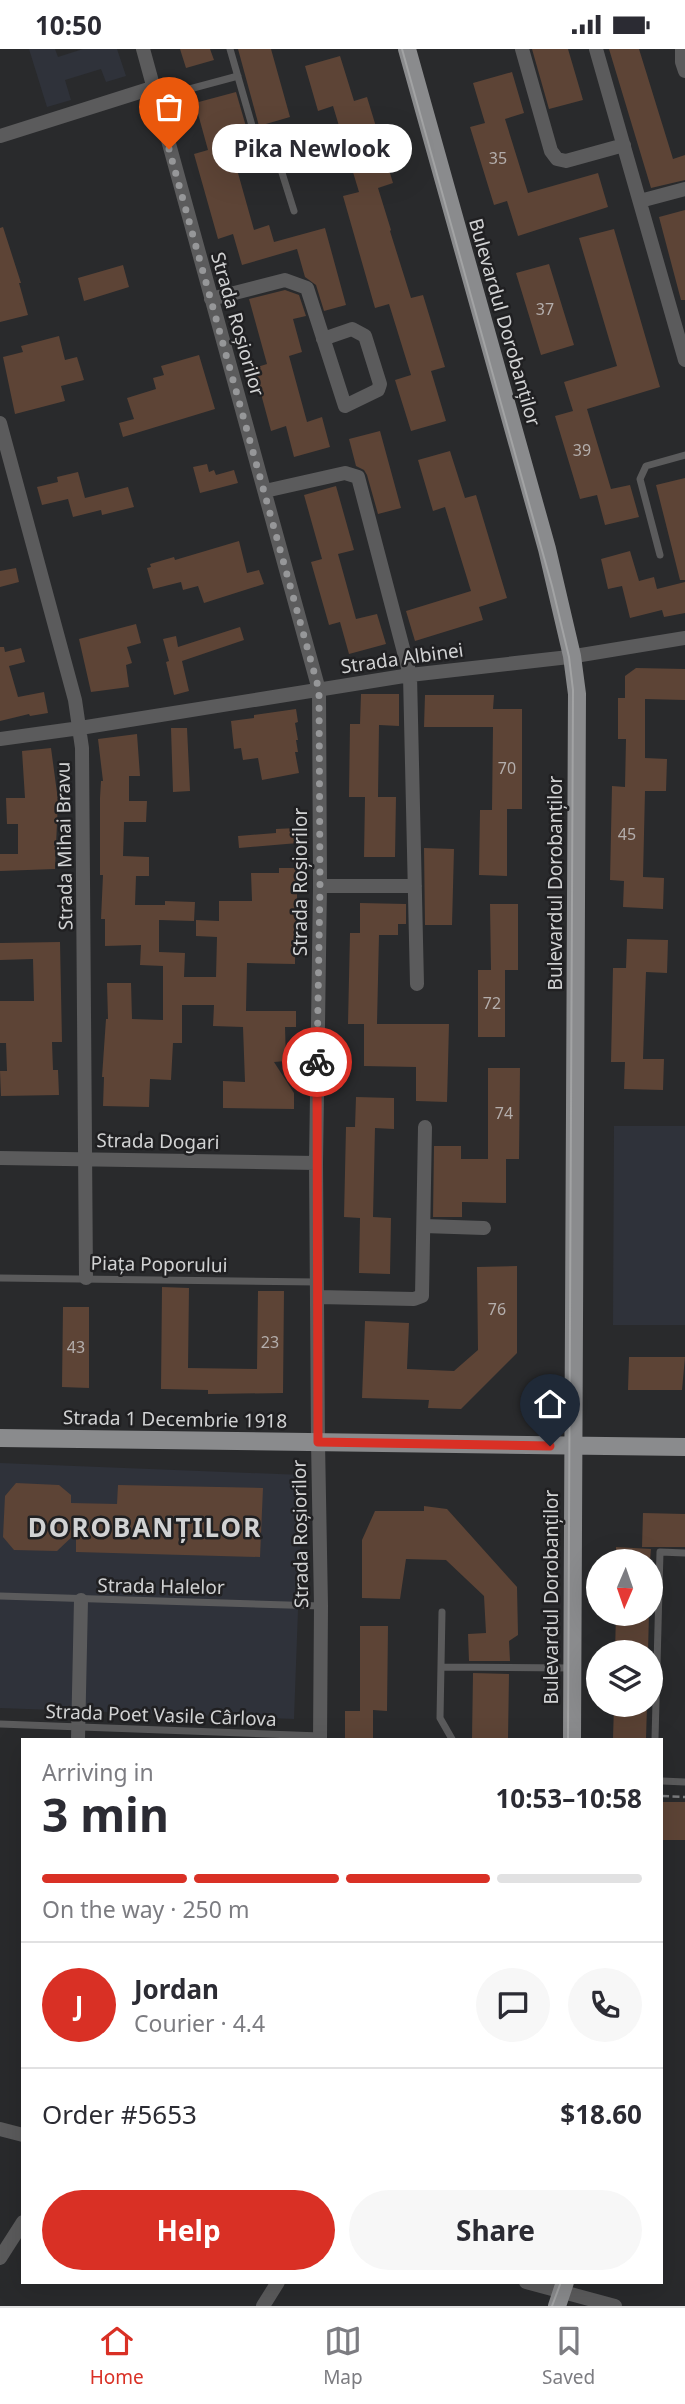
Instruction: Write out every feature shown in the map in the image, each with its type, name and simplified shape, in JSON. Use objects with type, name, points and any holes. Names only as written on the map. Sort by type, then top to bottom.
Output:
[{"type":"main road","name":"Bulevardul Dorobanților","points":[[407,49],[547,548],[572,656],[577,694],[572,1738]]},
{"type":"main road","name":"Strada 1 Decembrie 1918","points":[[0,1438],[685,1447]]},
{"type":"street","name":"Strada Roșiorilor","points":[[143,49],[319,690],[320,886],[316,1163],[320,1738]]},
{"type":"street","points":[[522,49],[551,151],[558,159],[566,161],[624,145]]},
{"type":"street","points":[[597,49],[685,361]]},
{"type":"street","points":[[682,49],[685,71]]},
{"type":"street","points":[[0,136],[154,93]]},
{"type":"street","points":[[640,201],[685,189]]},
{"type":"street","points":[[211,299],[285,280],[296,282],[307,288],[323,339],[345,406],[378,390],[380,384],[365,336],[352,329],[323,339]]},
{"type":"street","name":"Strada Mihai Bravu","points":[[0,423],[80,728],[86,1278]]},
{"type":"street","points":[[265,491],[345,474],[358,477],[410,675],[417,984]]},
{"type":"street","name":"Strada Albinei","points":[[0,739],[410,675],[572,656],[685,638]]},
{"type":"street","points":[[320,886],[415,886]]},
{"type":"street","points":[[318,1290],[414,1299],[422,1296],[425,1127]]},
{"type":"street","name":"Strada Dogari","points":[[0,1158],[316,1163]]},
{"type":"street","points":[[424,1226],[484,1228]]},
{"type":"street","points":[[78,1734],[81,1600]]},
{"type":"street","points":[[0,2129],[21,2134]]},
{"type":"street","points":[[0,2258],[21,2225]]},
{"type":"street","points":[[263,2306],[277,2284]]},
{"type":"street","points":[[532,2284],[561,2294],[615,2306]]},
{"type":"lane","points":[[230,49],[257,143],[278,160],[294,211]]},
{"type":"lane","points":[[154,93],[238,76]]},
{"type":"lane","points":[[660,555],[640,479],[641,471],[646,466],[685,455]]},
{"type":"lane","name":"Piața Poporului","points":[[0,1278],[86,1278],[318,1290]]},
{"type":"lane","points":[[655,1738],[660,1552],[685,1553]]},
{"type":"lane","name":"Strada Halelor","points":[[0,1595],[81,1600],[321,1606]]},
{"type":"lane","points":[[442,1612],[440,1718],[451,1738]]},
{"type":"lane","points":[[441,1667],[572,1668]]},
{"type":"lane","name":"Strada Poet Vasile Cârlova","points":[[0,1724],[78,1734],[320,1738]]},
{"type":"lane","points":[[663,1781],[685,1782]]},
{"type":"path","points":[[663,1796],[685,1797]]},
{"type":"shaded area","points":[[29,49],[55,49],[58,57],[83,49],[117,49],[126,76],[106,82],[101,69],[65,80],[71,100],[47,107]]},
{"type":"shaded area","points":[[614,1126],[685,1126],[685,1325],[613,1325]]},
{"type":"shaded area","points":[[0,1463],[303,1475],[294,1719],[0,1708]]},
{"type":"building","points":[[180,49],[210,49],[214,60],[186,68]]},
{"type":"building","points":[[238,49],[271,49],[290,117],[259,126]]},
{"type":"building","points":[[532,49],[568,49],[583,100],[549,109]]},
{"type":"building","points":[[609,49],[639,49],[673,159],[685,155],[685,180],[651,188]]},
{"type":"building","points":[[340,56],[354,101],[367,97],[393,183],[378,188],[390,231],[411,298],[423,295],[445,367],[431,371],[446,421],[411,431],[395,380],[411,375],[389,304],[375,308],[343,196],[359,192],[333,106],[318,111],[305,66]]},
{"type":"building","points":[[512,72],[524,113],[505,119],[528,193],[598,173],[608,207],[518,236],[507,201],[494,205],[470,127],[485,123],[473,83]]},
{"type":"building","points":[[236,92],[247,130],[240,131],[242,137],[229,141],[254,230],[269,225],[274,242],[325,228],[346,305],[324,311],[316,285],[305,277],[297,249],[242,265],[233,234],[218,239],[194,154],[208,150],[195,103]]},
{"type":"building","points":[[685,210],[685,300],[681,300],[659,217]]},
{"type":"building","points":[[3,227],[28,315],[0,322],[0,228]]},
{"type":"building","points":[[614,229],[660,387],[587,409],[611,489],[630,485],[639,517],[605,525],[597,495],[580,499],[555,416],[573,411],[564,382],[617,366],[579,238]]},
{"type":"building","points":[[549,264],[574,345],[541,355],[516,273]]},
{"type":"building","points":[[123,265],[129,287],[84,301],[78,278]]},
{"type":"building","points":[[285,290],[299,295],[306,316],[293,319],[302,352],[289,356],[307,422],[322,417],[330,447],[294,457],[286,426],[271,431],[254,368],[267,364],[249,299]]},
{"type":"building","points":[[59,336],[65,360],[77,357],[84,380],[61,386],[65,401],[15,414],[3,357],[23,352],[21,346]]},
{"type":"building","points":[[199,355],[215,409],[123,437],[119,423],[134,419],[127,398],[156,389],[153,378],[164,375],[161,366]]},
{"type":"building","points":[[380,431],[401,508],[378,514],[367,475],[356,466],[349,439]]},
{"type":"building","points":[[450,451],[465,498],[476,495],[507,598],[479,607],[483,620],[415,641],[406,611],[471,591],[445,507],[433,511],[418,460]]},
{"type":"building","points":[[207,464],[209,472],[214,470],[216,475],[234,470],[238,483],[200,493],[193,467]]},
{"type":"building","points":[[78,472],[85,498],[128,487],[134,507],[102,515],[101,510],[73,517],[68,499],[42,505],[37,487],[58,482],[57,477]]},
{"type":"building","points":[[685,478],[685,580],[680,580],[656,485]]},
{"type":"building","points":[[336,486],[354,550],[338,554],[356,619],[377,614],[386,644],[349,654],[340,622],[329,625],[311,562],[322,559],[304,495]]},
{"type":"building","points":[[239,541],[247,573],[259,570],[264,584],[204,603],[198,586],[183,590],[181,582],[153,589],[147,568],[151,567],[150,564],[174,557],[175,560]]},
{"type":"building","points":[[630,551],[639,581],[654,577],[657,589],[685,582],[685,613],[664,617],[662,610],[630,618],[622,586],[608,589],[601,559]]},
{"type":"building","points":[[16,568],[19,582],[0,587],[0,571]]},
{"type":"building","points":[[136,624],[141,643],[127,647],[132,663],[126,665],[129,687],[91,692],[79,639]]},
{"type":"building","points":[[240,627],[244,640],[182,661],[189,691],[174,695],[163,639],[176,636],[178,647]]},
{"type":"building","points":[[0,647],[4,647],[5,652],[21,648],[25,662],[9,666],[18,697],[44,692],[48,713],[29,714],[0,721]]},
{"type":"building","points":[[636,668],[685,669],[685,700],[645,699],[645,758],[667,759],[666,791],[645,791],[643,877],[664,878],[663,909],[623,907],[624,881],[610,880],[612,786],[625,787],[626,739],[618,739],[618,698],[625,698],[625,676]]},
{"type":"building","points":[[361,694],[399,694],[399,726],[379,725],[378,797],[396,797],[395,857],[364,857],[365,797],[349,797],[350,724],[360,724]]},
{"type":"building","points":[[425,695],[494,695],[493,709],[522,709],[522,809],[507,809],[507,876],[479,875],[480,810],[492,810],[493,727],[424,727]]},
{"type":"building","points":[[296,709],[298,752],[295,752],[299,773],[262,780],[258,758],[243,760],[241,748],[234,749],[231,721]]},
{"type":"building","points":[[171,728],[187,728],[190,791],[173,792]]},
{"type":"building","points":[[137,734],[140,776],[129,776],[129,801],[147,801],[146,822],[124,822],[123,856],[149,857],[149,876],[136,876],[135,905],[165,905],[165,901],[195,902],[194,921],[159,920],[159,952],[185,953],[184,977],[216,977],[217,937],[196,936],[196,920],[219,921],[219,901],[252,901],[251,873],[279,873],[279,868],[297,868],[299,927],[298,939],[295,939],[295,964],[247,963],[246,1011],[296,1011],[296,1027],[285,1027],[286,1061],[274,1062],[294,1093],[294,1109],[223,1108],[223,1081],[245,1082],[243,1027],[213,1026],[214,1005],[182,1005],[182,1043],[173,1043],[171,1080],[150,1079],[149,1107],[103,1106],[102,1077],[108,1019],[107,983],[131,983],[132,1019],[163,1020],[163,966],[140,965],[141,945],[105,946],[105,919],[101,919],[103,875],[100,875],[100,798],[103,781],[98,739]]},
{"type":"building","points":[[51,748],[58,800],[55,869],[0,871],[0,854],[18,854],[18,824],[7,824],[6,798],[25,798],[22,751]]},
{"type":"building","points":[[297,828],[298,843],[239,848],[238,836],[276,833],[276,829]]},
{"type":"building","points":[[424,848],[454,849],[452,925],[425,925]]},
{"type":"building","points":[[360,903],[406,904],[406,924],[398,924],[398,935],[379,935],[377,1024],[449,1024],[447,1102],[416,1101],[416,1067],[364,1066],[364,1024],[348,1024],[350,933],[360,933]]},
{"type":"building","points":[[490,904],[518,904],[518,970],[505,970],[505,1037],[478,1037],[478,970],[491,970]]},
{"type":"building","points":[[627,939],[668,940],[667,973],[646,972],[643,1059],[664,1059],[663,1090],[624,1089],[625,1062],[611,1062],[613,968],[626,968]]},
{"type":"building","points":[[60,942],[62,1042],[52,1042],[53,1070],[58,1070],[59,1095],[1,1096],[0,1071],[7,1071],[6,1043],[0,1043],[0,1001],[34,1001],[33,959],[0,960],[0,943]]},
{"type":"building","points":[[488,1068],[520,1068],[519,1159],[506,1159],[506,1203],[462,1202],[462,1217],[433,1217],[434,1146],[461,1146],[461,1159],[488,1159]]},
{"type":"building","points":[[356,1097],[394,1098],[394,1129],[375,1128],[373,1217],[391,1218],[390,1274],[359,1273],[360,1218],[344,1217],[346,1127],[355,1127]]},
{"type":"building","points":[[517,1266],[517,1353],[461,1409],[428,1408],[429,1400],[362,1398],[365,1321],[409,1323],[407,1369],[454,1371],[478,1350],[477,1267]]},
{"type":"building","points":[[162,1287],[189,1288],[188,1368],[257,1369],[258,1291],[284,1291],[283,1393],[208,1394],[208,1390],[161,1389]]},
{"type":"building","points":[[63,1307],[89,1307],[89,1388],[62,1387]]},
{"type":"building","points":[[629,1357],[685,1357],[682,1390],[628,1390]]},
{"type":"building","points":[[16,1483],[59,1485],[71,1495],[71,1503],[117,1504],[118,1485],[263,1488],[260,1557],[76,1552],[76,1533],[57,1551],[14,1550],[3,1537],[5,1496]]},
{"type":"building","points":[[424,1506],[447,1509],[517,1587],[518,1635],[509,1641],[510,1661],[469,1661],[468,1634],[486,1633],[484,1596],[446,1560],[406,1559],[400,1599],[362,1598],[362,1540],[375,1511],[424,1511]]},
{"type":"building","points":[[643,1513],[685,1514],[685,1547],[642,1547]]},
{"type":"building","points":[[616,1547],[651,1549],[616,1549]]},
{"type":"building","points":[[360,1626],[388,1626],[387,1711],[373,1710],[373,1738],[345,1738],[345,1711],[360,1711]]},
{"type":"building","points":[[616,1626],[649,1626],[648,1640],[615,1640]]},
{"type":"building","points":[[473,1673],[509,1674],[508,1738],[472,1738]]},
{"type":"building","points":[[614,1717],[647,1717],[646,1738],[613,1738]]},
{"type":"building","points":[[663,1802],[685,1802],[685,1840],[663,1840]]},
{"type":"tram line","points":[[402,49],[552,586],[569,657],[573,690],[568,1738]]},
{"type":"tram line","points":[[552,2306],[560,2284]]},
{"type":"way so far","points":[[169,149],[319,690],[317,1062]]},
{"type":"place","name":"Pika Newlook","points":[[169,149]]},
{"type":"district","name":"DOROBANȚILOR","points":[[145,1528]]},
{"type":"route","points":[[317,1062],[318,1442],[550,1446]]}]
